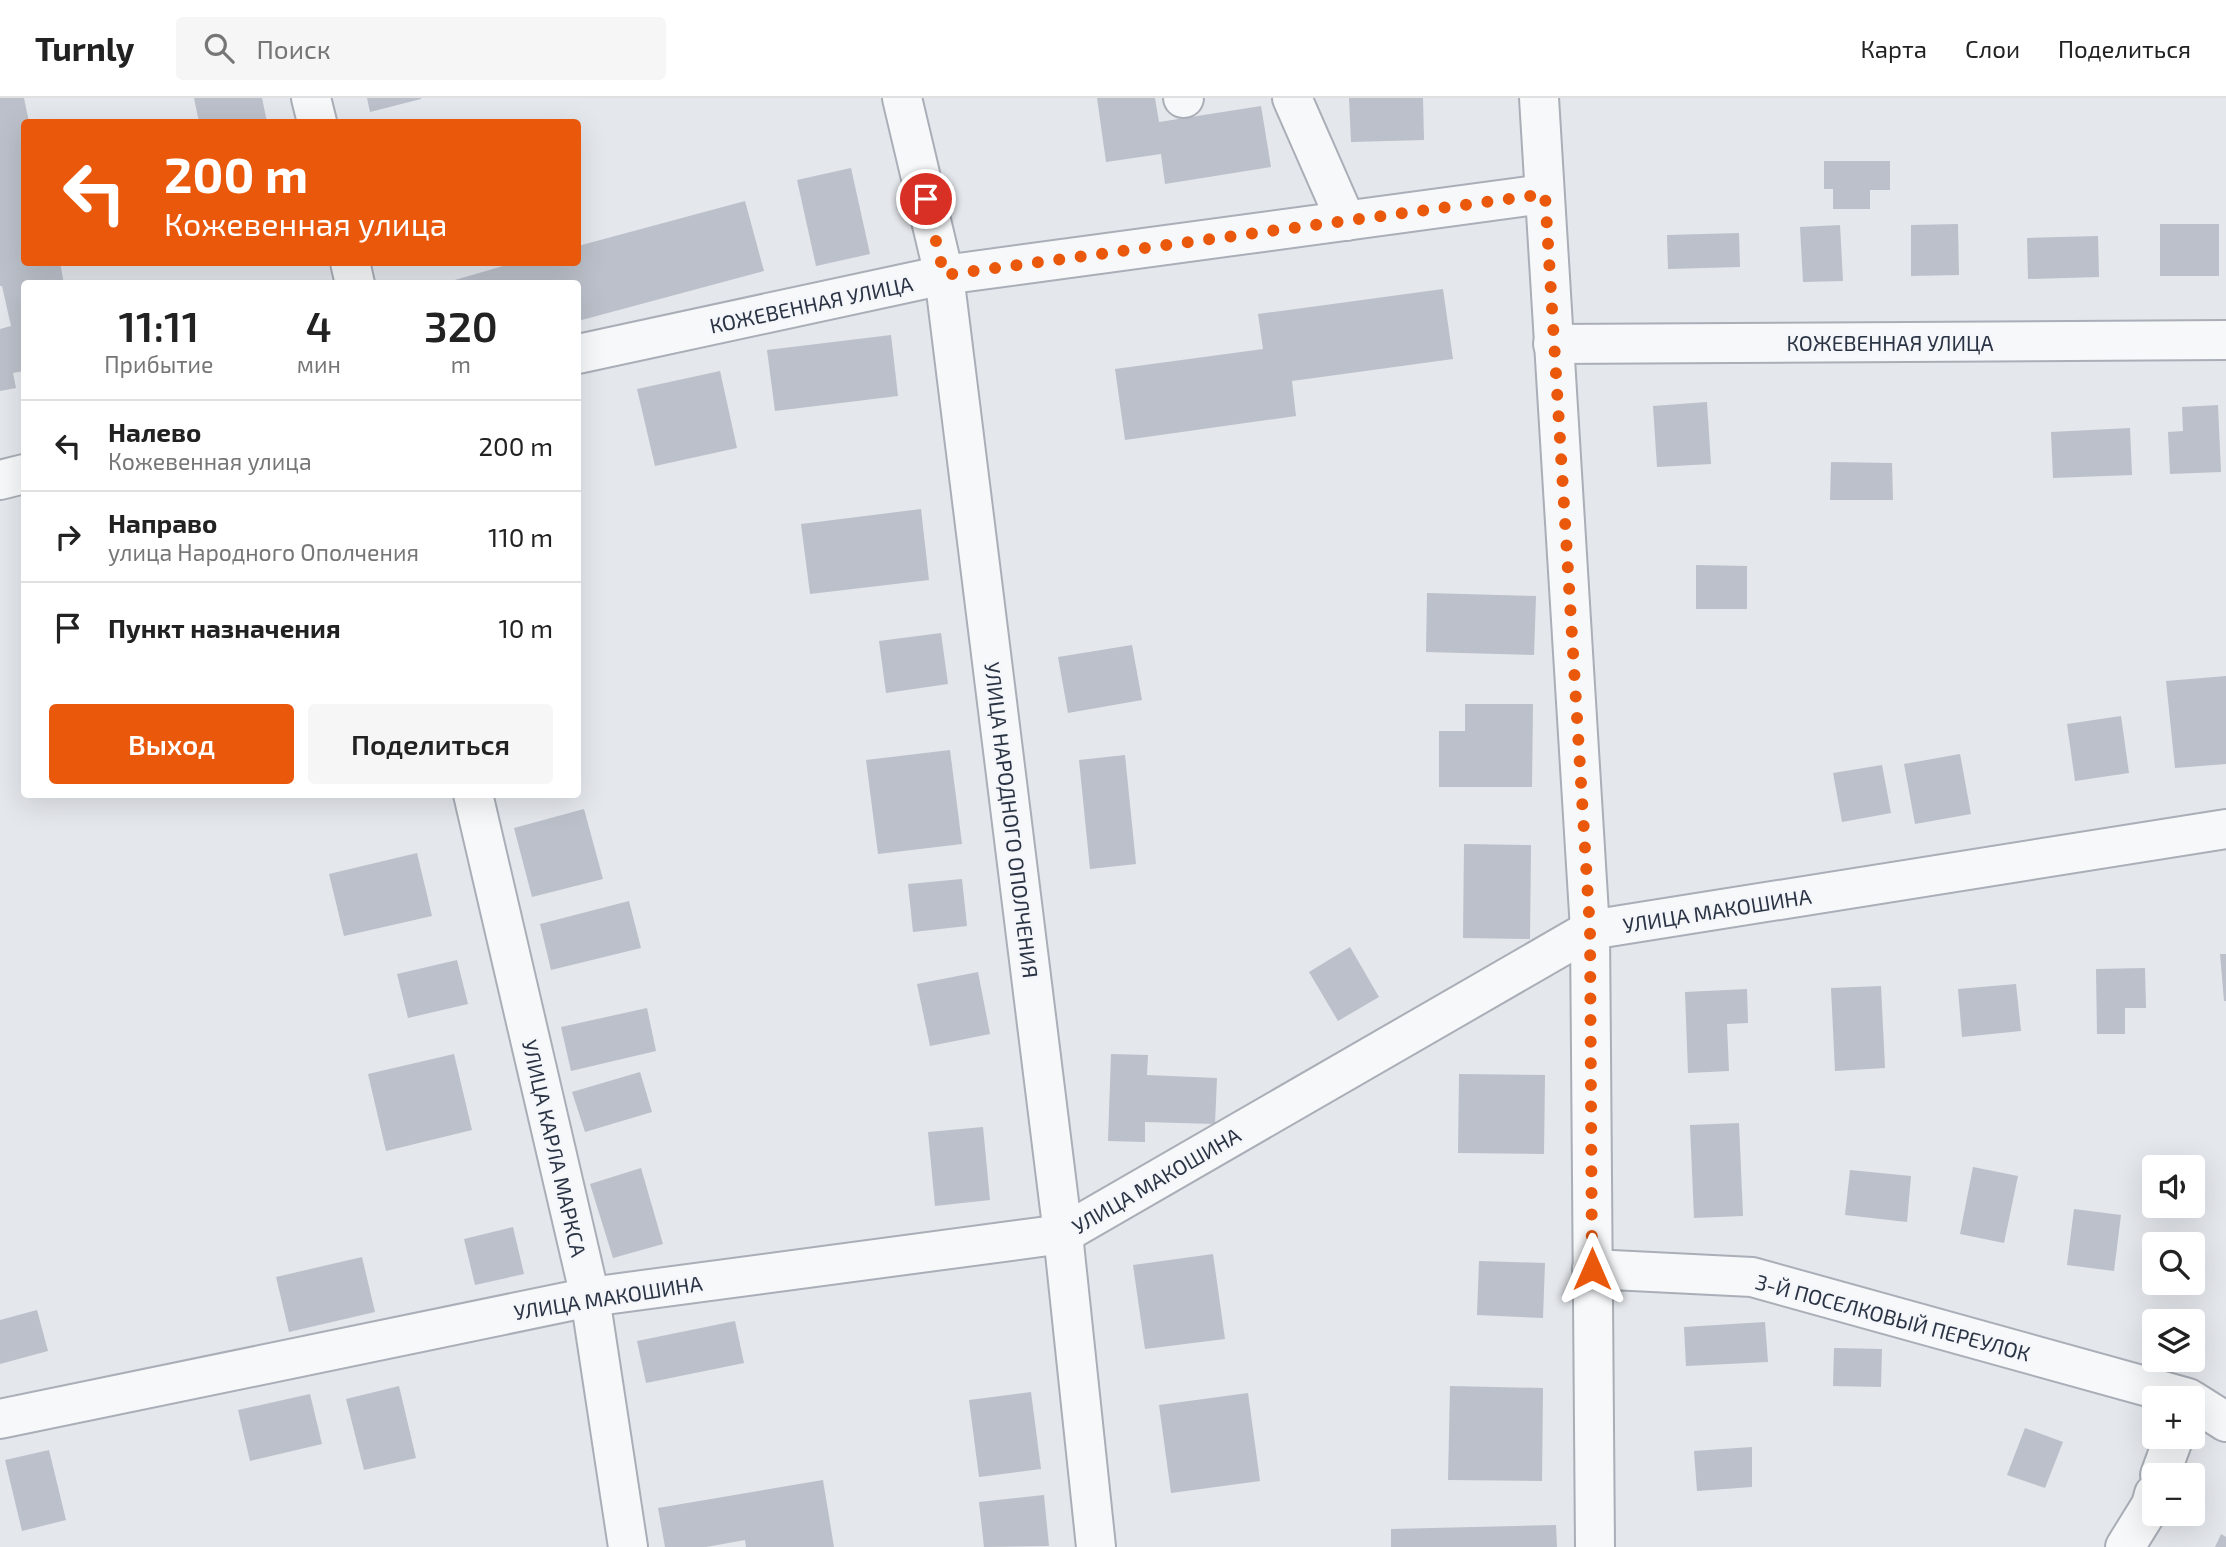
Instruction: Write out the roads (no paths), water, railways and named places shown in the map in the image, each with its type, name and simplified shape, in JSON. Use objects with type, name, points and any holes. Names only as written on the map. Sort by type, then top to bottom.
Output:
[{"type":"street","points":[[311,98],[316,119]]},
{"type":"street","name":"УЛИЦА НАРОДНОГО ОПОЛЧЕНИЯ","points":[[902,98],[944,275],[1063,1234],[1096,1547]]},
{"type":"street","points":[[1292,98],[1346,221]]},
{"type":"street","points":[[1539,98],[1590,930],[1595,1547]]},
{"type":"street","name":"КОЖЕВЕННАЯ УЛИЦА","points":[[581,353],[944,275],[1545,194]]},
{"type":"street","name":"КОЖЕВЕННАЯ УЛИЦА","points":[[1553,344],[2226,340]]},
{"type":"street","points":[[0,480],[21,475]]},
{"type":"street","name":"УЛИЦА КАРЛА МАРКСА","points":[[474,798],[590,1297],[628,1547]]},
{"type":"street","name":"УЛИЦА МАКОШИНА","points":[[0,1419],[590,1297],[1063,1234],[1590,930],[2226,829]]},
{"type":"street","name":"3-Й ПОСЕЛКОВЫЙ ПЕРЕУЛОК","points":[[1592,1269],[1752,1277],[2145,1386]]},
{"type":"street","points":[[2205,1409],[2226,1422]]},
{"type":"street","points":[[2125,1547],[2142,1520]]}]
